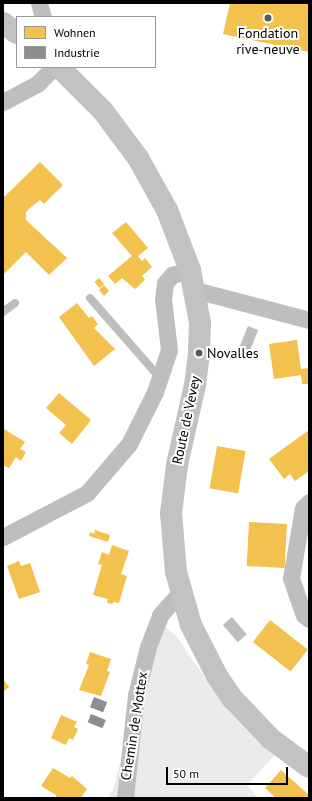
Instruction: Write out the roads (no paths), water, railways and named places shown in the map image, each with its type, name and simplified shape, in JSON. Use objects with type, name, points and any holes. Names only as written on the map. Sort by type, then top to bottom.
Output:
[{"type":"street","points":[[40,3],[43,16]]},
{"type":"street","points":[[3,23],[16,32]]},
{"type":"street","points":[[3,102],[38,83],[53,68]]},
{"type":"street","name":"Route de Vevey","points":[[60,68],[107,116],[138,158],[166,210],[193,280],[200,323],[199,353],[195,385],[176,465],[171,513],[172,544],[180,593],[203,650],[232,698],[271,739],[309,767]]},
{"type":"street","points":[[3,538],[87,493],[129,444],[160,378],[169,350],[163,299],[165,283],[172,275],[193,280],[309,320]]},
{"type":"street","points":[[309,502],[303,508],[291,578],[304,615],[309,619]]},
{"type":"street","name":"Chemin de Mottex","points":[[122,795],[136,695],[148,646],[160,615],[180,593]]},
{"type":"lane","points":[[90,298],[160,378]]},
{"type":"lane","points":[[3,312],[15,303]]},
{"type":"place","name":"Fondation rive-neuve","points":[[268,18]]},
{"type":"place","name":"Novalles","points":[[199,353]]}]
